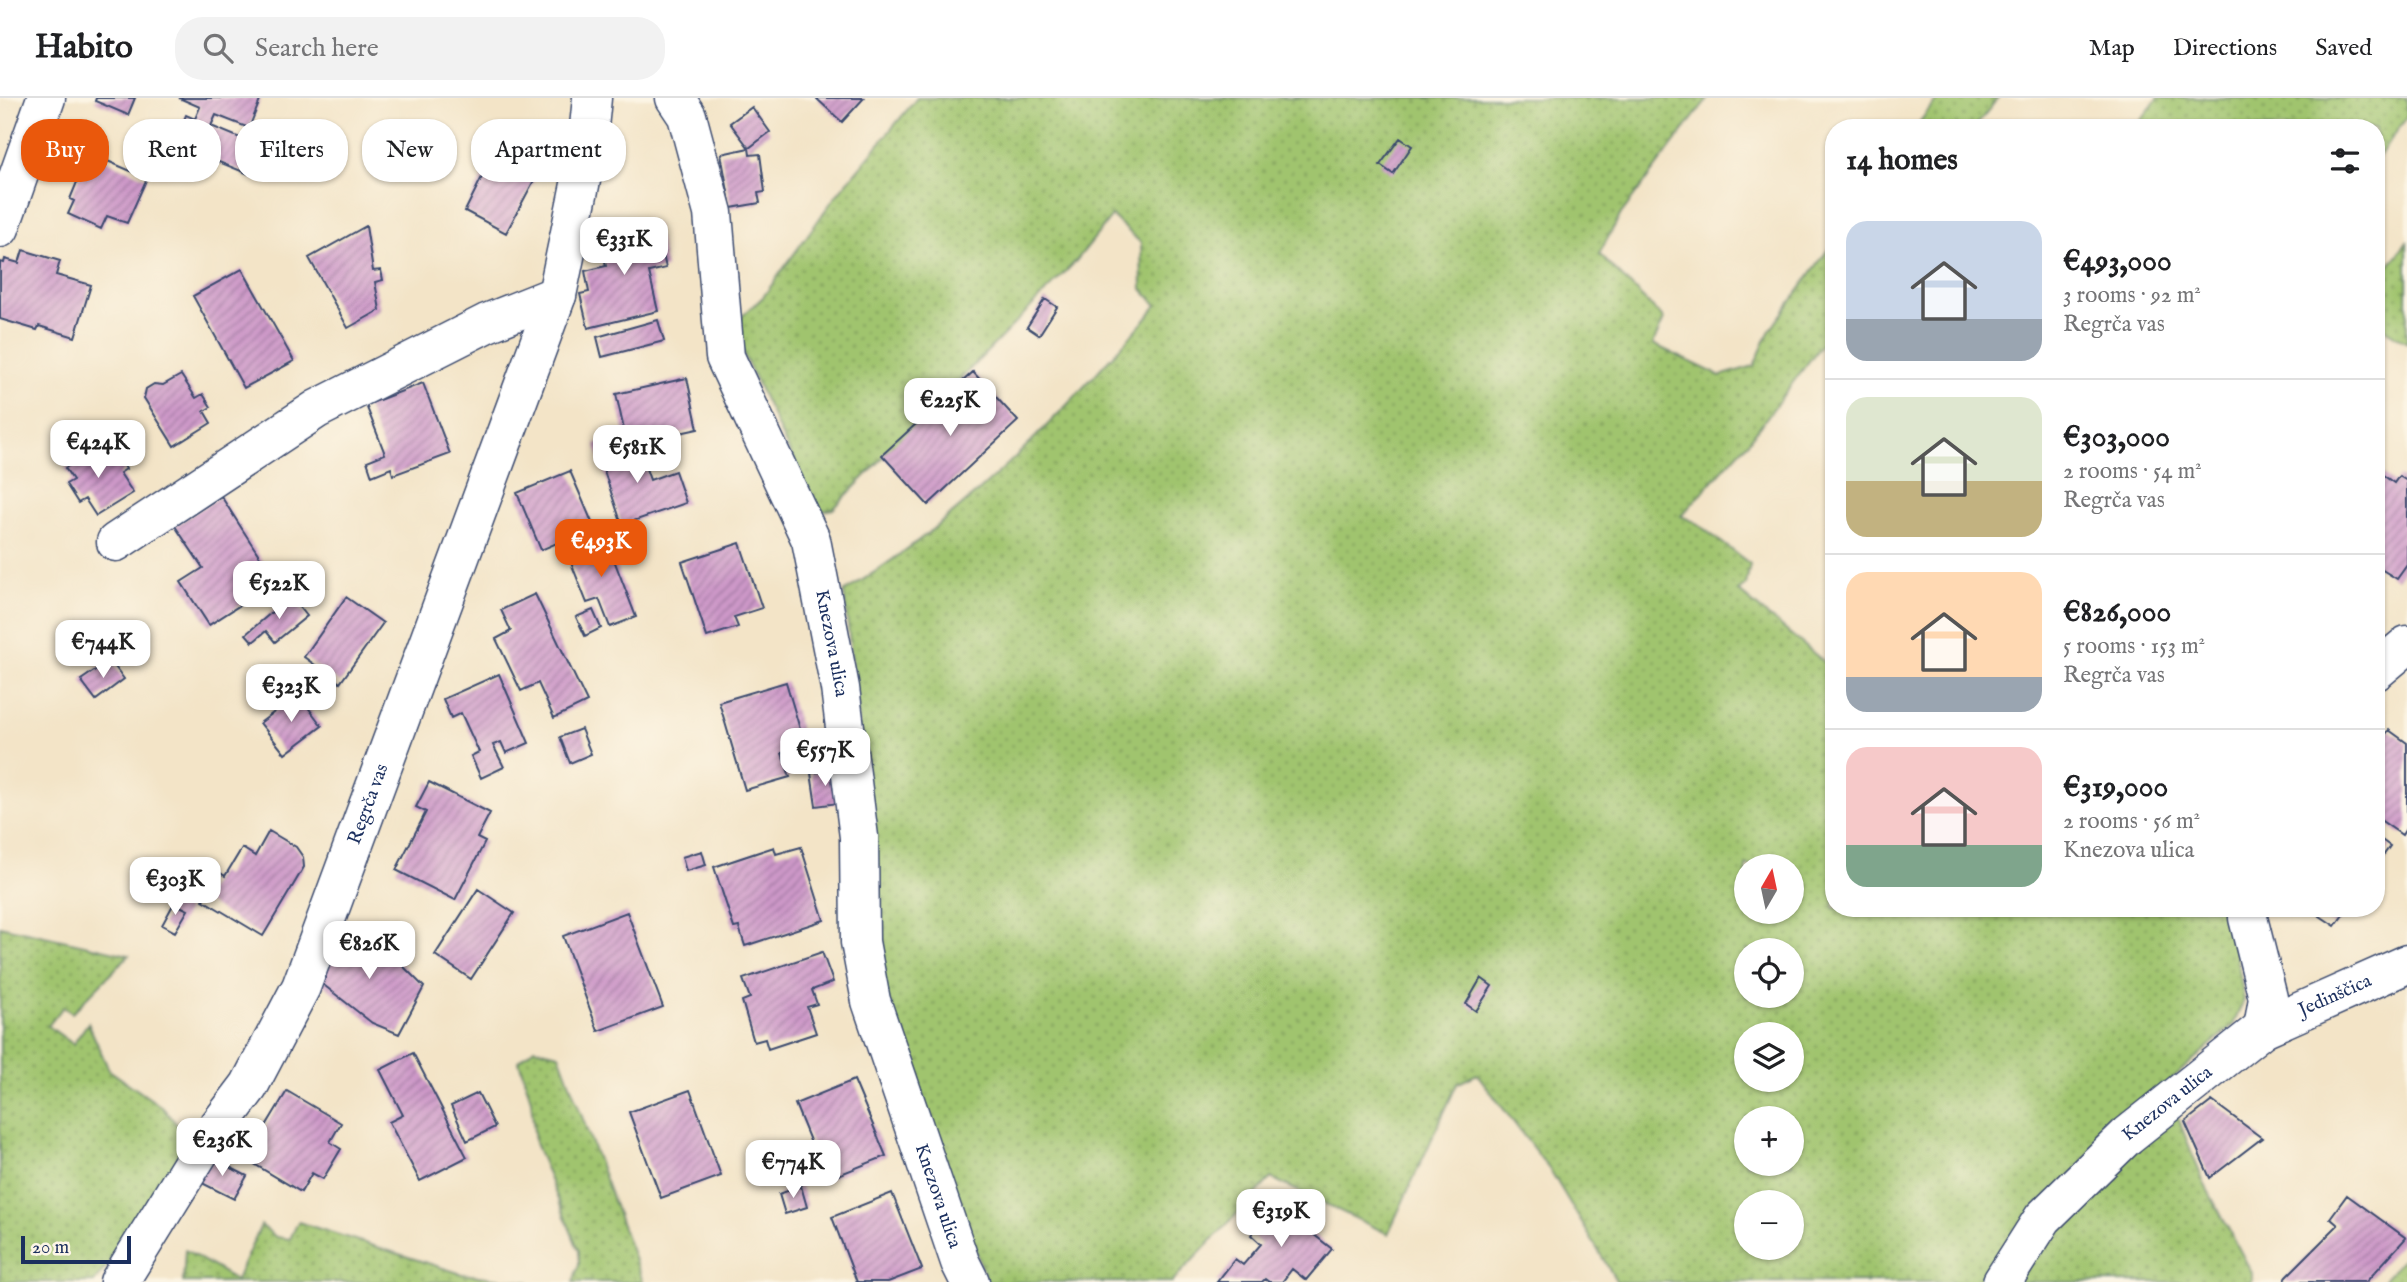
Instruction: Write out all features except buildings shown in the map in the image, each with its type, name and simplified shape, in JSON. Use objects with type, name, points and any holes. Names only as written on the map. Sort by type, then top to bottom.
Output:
[{"type":"street","points":[[0,228],[46,98]]},
{"type":"street","name":"Regrča vas","points":[[119,1282],[202,1148],[249,1086],[301,987],[557,295],[586,156],[592,98]]},
{"type":"street","name":"Knezova ulica","points":[[675,98],[687,116],[713,213],[725,357],[811,540],[841,688],[859,837],[860,942],[871,1001],[960,1262],[970,1282]]},
{"type":"street","points":[[116,542],[317,409],[487,323],[557,295]]},
{"type":"street","points":[[2385,663],[2407,645]]},
{"type":"street","points":[[2248,917],[2268,998],[2263,1028]]},
{"type":"street","name":"Jedinščica","points":[[2263,1028],[2407,964]]},
{"type":"street","name":"Knezova ulica","points":[[2002,1282],[2043,1218],[2127,1136],[2263,1028]]},
{"type":"green space","points":[[917,98],[1708,98],[1621,214],[1599,254],[1664,319],[1653,344],[1720,376],[1754,366],[1769,332],[1825,254],[1825,340],[1748,442],[1681,516],[1695,522],[1750,564],[1746,585],[1738,591],[1825,663],[1825,917],[2230,917],[2244,1000],[2233,1025],[2094,1148],[1988,1282],[1617,1282],[1552,1173],[1477,1074],[1457,1084],[1388,1234],[1271,1178],[1172,1282],[987,1282],[878,970],[872,838],[844,592],[945,520],[1006,466],[1065,407],[1157,305],[1142,289],[1141,243],[1112,216],[1076,261],[833,509],[818,512],[739,345],[739,319],[763,297],[835,197]]},
{"type":"green space","points":[[1938,98],[1998,98],[1981,119],[1922,119]]},
{"type":"green space","points":[[2158,98],[2407,98],[2407,117],[2385,148],[2385,119],[2142,119]]},
{"type":"green space","points":[[2407,242],[2407,343],[2385,329],[2385,261],[2390,265]]},
{"type":"green space","points":[[0,926],[129,955],[72,1013],[63,1007],[48,1026],[73,1044],[88,1023],[109,1070],[162,1107],[191,1141],[115,1256],[94,1282],[0,1282]]},
{"type":"green space","points":[[534,1048],[559,1054],[643,1282],[573,1282],[579,1264],[579,1251],[535,1143],[531,1100],[519,1061]]},
{"type":"green space","points":[[2174,1108],[2204,1183],[2252,1273],[2252,1282],[2013,1282],[2070,1209]]},
{"type":"green space","points":[[298,1222],[462,1274],[530,1282],[183,1282],[185,1250],[236,1280],[261,1225],[276,1237],[290,1239]]},
{"type":"green space","points":[[2407,1254],[2407,1282],[2382,1282]]}]
